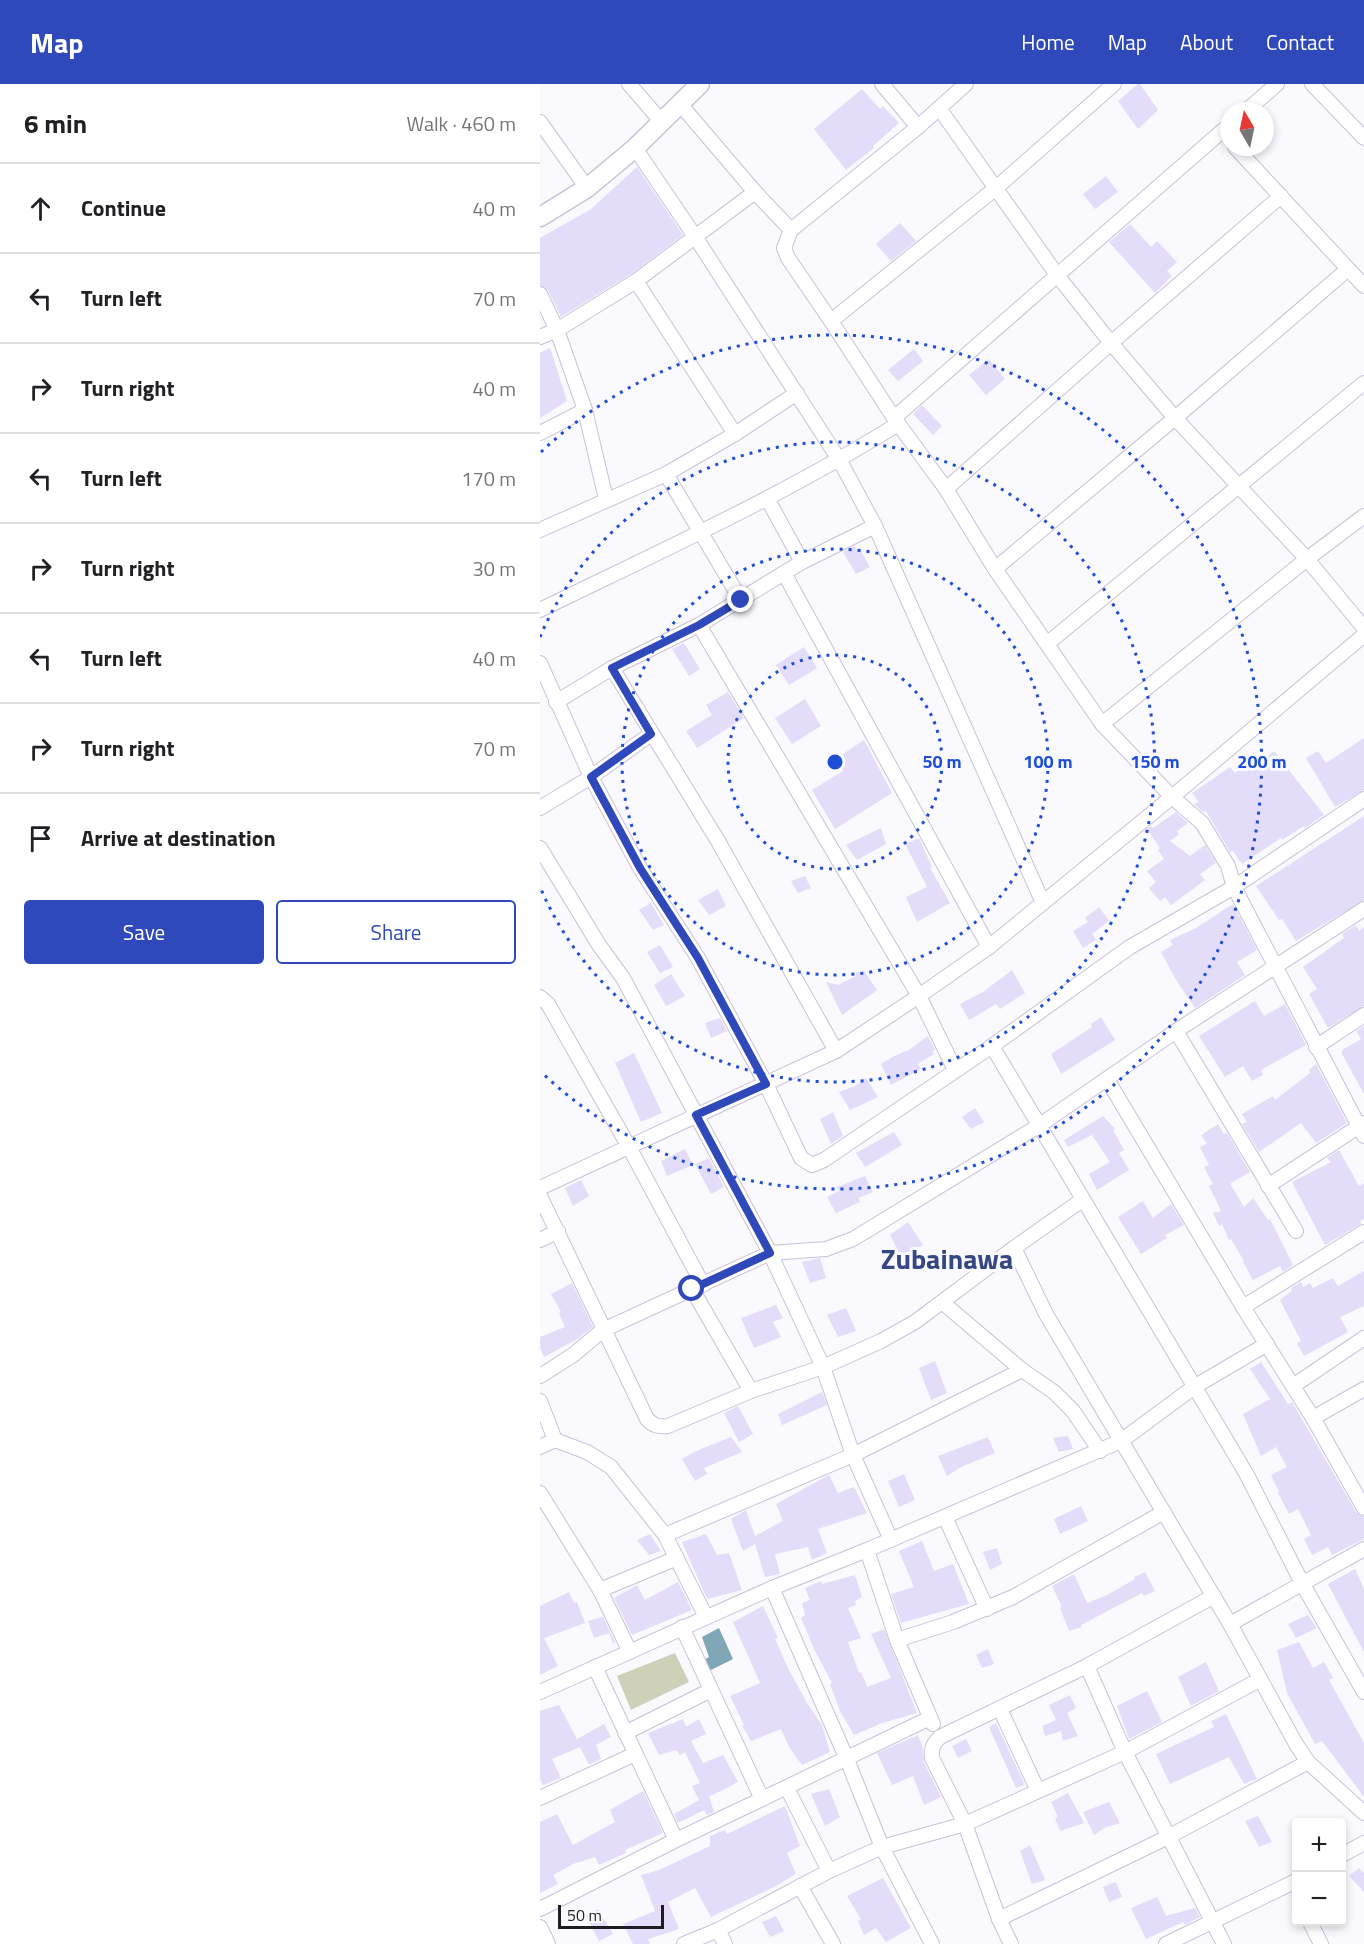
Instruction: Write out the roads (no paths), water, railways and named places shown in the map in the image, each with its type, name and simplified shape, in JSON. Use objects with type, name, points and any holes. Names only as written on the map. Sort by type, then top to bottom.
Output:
[{"type":"street","points":[[629,84],[661,121]]},
{"type":"street","points":[[540,217],[587,188],[635,148],[700,84]]},
{"type":"street","points":[[882,84],[918,127]]},
{"type":"street","points":[[966,84],[918,127],[791,230],[783,248],[896,421],[946,489],[995,569],[1102,724],[1172,797],[1202,823],[1227,866],[1234,887],[1274,967],[1362,1128],[1268,1186]]},
{"type":"street","points":[[831,321],[996,188],[1114,84]]},
{"type":"street","points":[[1256,102],[1277,84]]},
{"type":"street","points":[[1312,84],[1364,138]]},
{"type":"street","points":[[680,104],[755,192],[791,230]]},
{"type":"street","points":[[939,108],[1058,275],[1111,343],[1175,417],[1307,559],[1364,628]]},
{"type":"street","points":[[540,122],[587,188]]},
{"type":"street","points":[[540,610],[768,500],[840,461],[896,421],[1058,275],[1220,137]]},
{"type":"street","points":[[635,148],[840,461],[875,526],[1042,903]]},
{"type":"street","points":[[1243,156],[1364,286]]},
{"type":"street","points":[[540,337],[557,330],[636,281],[755,192]]},
{"type":"street","points":[[946,489],[1281,196]]},
{"type":"street","points":[[995,569],[1348,269]]},
{"type":"street","points":[[636,281],[735,434]]},
{"type":"street","points":[[540,294],[557,330],[585,410],[606,499]]},
{"type":"street","points":[[1048,643],[1364,384]]},
{"type":"street","points":[[540,530],[666,474],[735,434],[797,393]]},
{"type":"street","points":[[540,433],[585,410]]},
{"type":"street","points":[[666,474],[741,600]]},
{"type":"street","points":[[768,500],[802,562]]},
{"type":"street","points":[[1102,724],[1364,516]]},
{"type":"street","points":[[550,697],[699,625],[802,562],[875,526]]},
{"type":"street","points":[[784,573],[989,947]]},
{"type":"street","points":[[699,625],[919,996],[955,1070]]},
{"type":"street","points":[[540,1188],[836,1051],[919,996],[989,947],[1172,797],[1364,634]]},
{"type":"street","points":[[540,663],[550,697],[640,868],[698,958],[766,1084],[801,1158],[812,1165],[824,1160],[992,1046],[1130,947],[1234,887],[1364,799]]},
{"type":"street","points":[[612,668],[718,841],[836,1051]]},
{"type":"street","points":[[540,808],[591,777],[651,734]]},
{"type":"street","points":[[540,848],[598,945],[623,978],[770,1253],[823,1367],[853,1455],[891,1540]]},
{"type":"street","points":[[540,1376],[573,1355],[603,1330],[770,1253],[826,1249],[853,1239],[1040,1125],[1176,1031],[1364,909]]},
{"type":"street","points":[[540,997],[548,1005],[628,1147],[751,1391]]},
{"type":"street","points":[[1316,1047],[1364,1016]]},
{"type":"street","points":[[1176,1031],[1296,1231]]},
{"type":"street","points":[[992,1046],[1247,1475],[1302,1583],[1364,1692]]},
{"type":"street","points":[[1107,1078],[1243,1307],[1313,1418],[1364,1508]]},
{"type":"street","points":[[540,1196],[647,1419],[652,1425],[658,1427],[668,1426],[751,1391],[823,1367],[898,1332],[1082,1200]]},
{"type":"street","points":[[540,1240],[558,1231]]},
{"type":"street","points":[[1243,1307],[1364,1232]]},
{"type":"street","points":[[1014,1248],[1046,1314],[1214,1596],[1259,1680],[1308,1762],[1364,1813]]},
{"type":"street","points":[[942,1302],[1022,1370],[1054,1392],[1067,1405],[1100,1451]]},
{"type":"street","points":[[1293,1386],[1364,1338]]},
{"type":"street","points":[[540,1692],[772,1588],[891,1540],[1121,1441],[1194,1387],[1267,1344]]},
{"type":"street","points":[[665,1535],[853,1455],[1022,1370]]},
{"type":"street","points":[[1313,1418],[1364,1389]]},
{"type":"street","points":[[540,1401],[555,1440]]},
{"type":"street","points":[[540,1447],[555,1440],[588,1452],[611,1467],[665,1535],[706,1617]]},
{"type":"street","points":[[540,1493],[600,1590],[630,1652]]},
{"type":"street","points":[[897,1640],[987,1609],[1013,1597],[1164,1512]]},
{"type":"street","points":[[945,1517],[987,1609]]},
{"type":"street","points":[[1230,1624],[1364,1549]]},
{"type":"street","points":[[867,1550],[897,1640],[940,1737]]},
{"type":"street","points":[[600,1590],[676,1558]]},
{"type":"street","points":[[772,1588],[846,1757],[882,1847],[932,1944]]},
{"type":"street","points":[[1011,1944],[999,1919],[965,1824],[933,1758],[931,1750],[933,1743],[940,1737],[1087,1666],[1214,1596]]},
{"type":"street","points":[[682,1627],[762,1799]]},
{"type":"street","points":[[1087,1666],[1125,1752],[1224,1944]]},
{"type":"street","points":[[595,1667],[676,1840]]},
{"type":"street","points":[[684,1944],[718,1930],[828,1871],[882,1847],[965,1824],[1125,1752],[1259,1680]]},
{"type":"street","points":[[625,1733],[711,1690]]},
{"type":"street","points":[[1000,1708],[1038,1791]]},
{"type":"street","points":[[540,1909],[676,1840],[930,1718]]},
{"type":"street","points":[[540,1798],[635,1754]]},
{"type":"street","points":[[999,1919],[1168,1837],[1308,1762]]},
{"type":"street","points":[[787,1788],[828,1871]]},
{"type":"street","points":[[1346,1853],[1364,1843]]},
{"type":"street","points":[[800,1886],[833,1944]]},
{"type":"street","points":[[1166,1944],[1292,1886]]},
{"type":"street","points":[[1312,1926],[1321,1944]]},
{"type":"street","points":[[540,1927],[548,1944]]},
{"type":"street","points":[[718,1930],[725,1944]]},
{"type":"water","points":[[719,1628],[733,1659],[709,1671],[704,1660],[709,1657],[702,1637]]},
{"type":"district","name":"Zubainawa","points":[[947,1258]]}]
